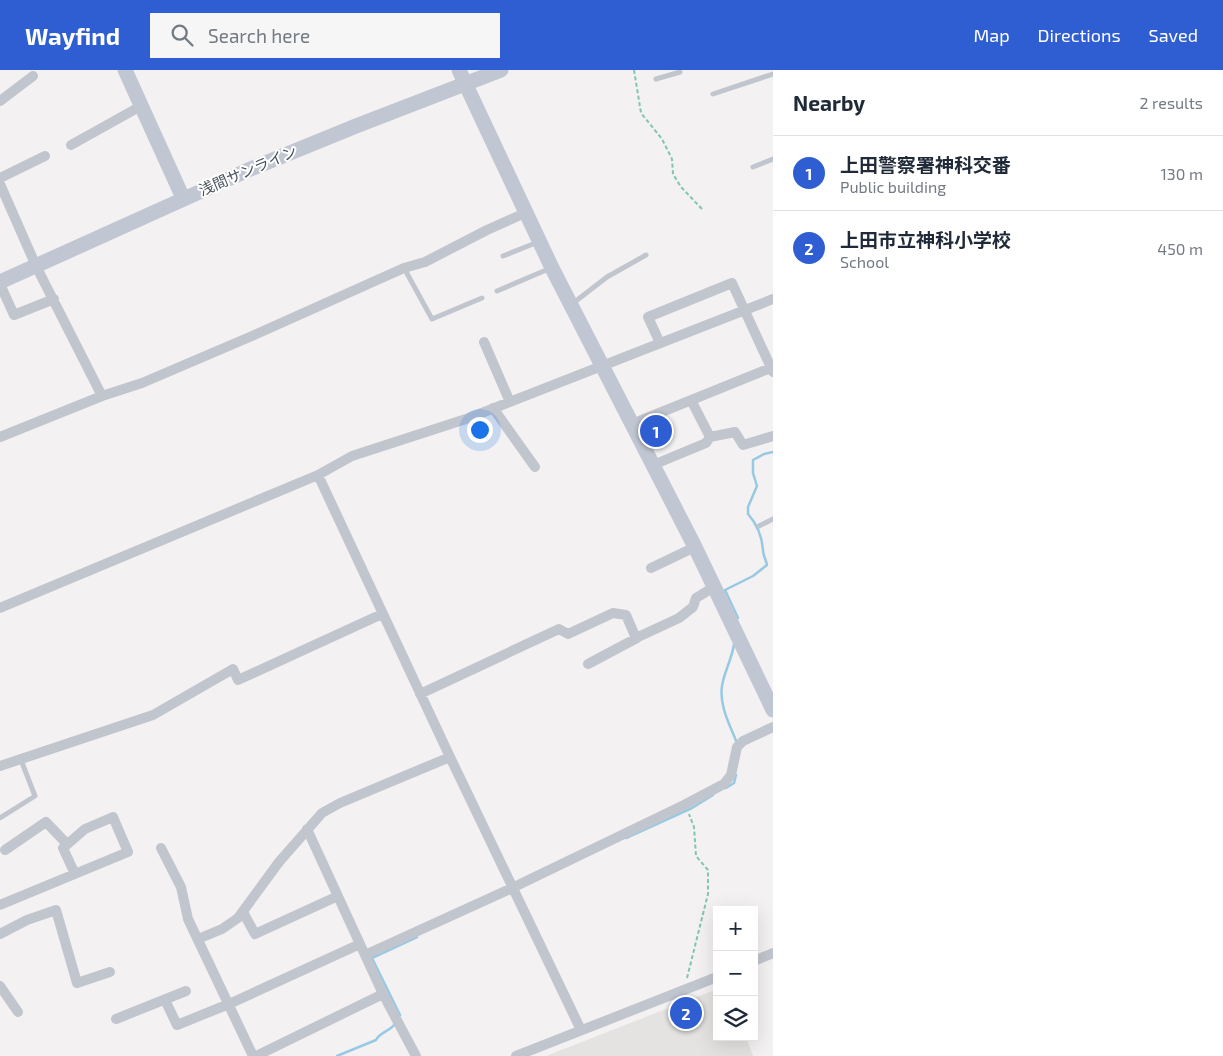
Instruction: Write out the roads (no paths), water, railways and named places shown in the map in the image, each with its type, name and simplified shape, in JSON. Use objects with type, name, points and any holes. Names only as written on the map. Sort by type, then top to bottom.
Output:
[{"type":"street","points":[[125,70],[183,198]]},
{"type":"street","name":"浅間サンライン","points":[[0,283],[183,198],[462,76],[502,70]]},
{"type":"street","points":[[0,102],[33,76]]},
{"type":"street","points":[[462,76],[525,213],[695,547],[773,710]]},
{"type":"street","points":[[71,145],[141,106]]},
{"type":"street","points":[[0,178],[45,156]]},
{"type":"street","points":[[0,184],[36,266],[102,396]]},
{"type":"street","points":[[0,437],[102,396],[142,383],[269,329],[404,268],[425,262],[525,213]]},
{"type":"street","points":[[0,283],[14,315],[54,299]]},
{"type":"street","points":[[632,424],[772,369],[732,283],[648,316],[660,343]]},
{"type":"street","points":[[0,608],[318,476],[352,456],[510,402],[773,298]]},
{"type":"street","points":[[484,342],[510,402]]},
{"type":"street","points":[[691,400],[710,437]]},
{"type":"street","points":[[493,408],[535,467]]},
{"type":"street","points":[[653,465],[706,443],[710,437],[734,432],[743,445],[773,436]]},
{"type":"street","points":[[318,476],[581,1030]]},
{"type":"street","points":[[652,568],[695,547]]},
{"type":"street","points":[[588,664],[679,618],[693,607],[696,598],[714,588]]},
{"type":"street","points":[[420,694],[559,629],[568,634],[612,613],[626,615],[637,638]]},
{"type":"street","points":[[0,766],[153,715],[232,670],[238,680],[382,614]]},
{"type":"street","points":[[365,956],[512,888],[724,784],[730,775],[738,748],[743,741],[773,727]]},
{"type":"street","points":[[198,939],[229,925],[242,912],[279,862],[322,813],[340,803],[450,757]]},
{"type":"street","points":[[0,905],[75,874],[128,852],[113,817],[85,830],[63,848],[75,874]]},
{"type":"street","points":[[5,850],[46,822],[67,844]]},
{"type":"street","points":[[307,829],[383,994],[416,1056]]},
{"type":"street","points":[[161,848],[181,887],[188,919],[255,1056],[383,994]]},
{"type":"street","points":[[242,912],[255,934],[338,896]]},
{"type":"street","points":[[0,934],[27,920],[56,910],[77,983],[110,972]]},
{"type":"street","points":[[165,1000],[177,1025],[360,944]]},
{"type":"street","points":[[758,959],[773,953]]},
{"type":"street","points":[[516,1056],[713,979]]},
{"type":"street","points":[[0,986],[18,1012]]},
{"type":"street","points":[[116,1020],[186,991]]},
{"type":"lane","points":[[656,78],[680,72],[679,70]]},
{"type":"lane","points":[[713,94],[773,74]]},
{"type":"lane","points":[[753,167],[773,159]]},
{"type":"lane","points":[[503,256],[539,241]]},
{"type":"lane","points":[[571,304],[607,278],[646,255]]},
{"type":"lane","points":[[404,268],[432,319],[482,298]]},
{"type":"lane","points":[[497,291],[552,268]]},
{"type":"lane","points":[[759,526],[773,519]]},
{"type":"lane","points":[[0,818],[35,796],[21,760]]},
{"type":"waterway","points":[[736,619],[738,618],[725,590],[753,576],[767,565],[760,536],[748,514],[748,507],[757,486],[753,473],[753,460],[773,452]]},
{"type":"waterway","points":[[734,644],[721,693],[726,715],[737,743]]},
{"type":"waterway","points":[[726,788],[734,783],[736,775]]},
{"type":"waterway","points":[[626,838],[692,808],[713,795]]},
{"type":"waterway","points":[[400,1015],[372,958],[417,937]]},
{"type":"waterway","points":[[337,1056],[376,1040],[395,1024]]},
{"type":"place","name":"上田警察署神科交番","points":[[656,431]]},
{"type":"place","name":"上田市立神科小学校","points":[[686,1013]]}]
